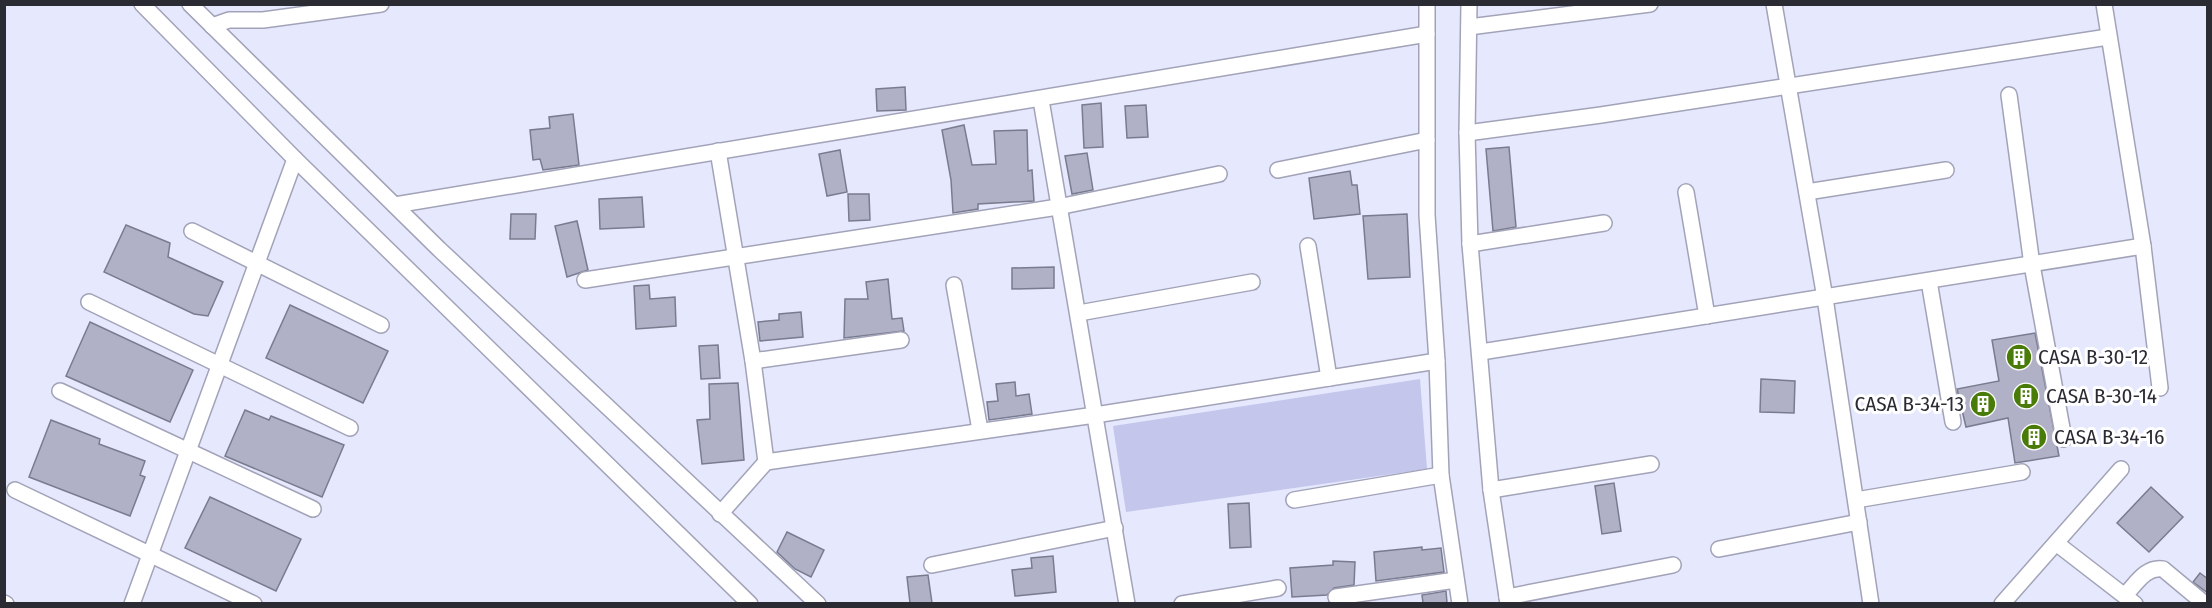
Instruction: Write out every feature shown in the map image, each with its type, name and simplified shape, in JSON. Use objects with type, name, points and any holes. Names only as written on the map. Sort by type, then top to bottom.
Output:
[{"type":"street","points":[[142,4],[295,159],[750,603]]},
{"type":"street","points":[[190,4],[394,205],[720,514],[819,603]]},
{"type":"street","points":[[212,26],[229,20],[263,20],[381,4]]},
{"type":"street","points":[[1427,4],[1427,215],[1437,361],[1441,475],[1460,603]]},
{"type":"street","points":[[1469,4],[1467,133],[1470,244],[1491,490],[1508,600],[1673,565]]},
{"type":"street","points":[[1469,27],[1650,4]]},
{"type":"street","points":[[1774,4],[1826,298],[1871,603]]},
{"type":"street","points":[[2104,4],[2143,246],[2160,388]]},
{"type":"street","points":[[394,205],[884,122],[1041,100],[1427,34]]},
{"type":"street","points":[[1467,133],[2108,37]]},
{"type":"street","points":[[2009,95],[2032,265],[2064,439]]},
{"type":"street","points":[[1041,100],[1127,603]]},
{"type":"street","points":[[1278,170],[1427,140]]},
{"type":"street","points":[[718,151],[753,361],[766,462]]},
{"type":"street","points":[[132,603],[221,366],[295,159]]},
{"type":"street","points":[[1807,192],[1946,170]]},
{"type":"street","points":[[585,280],[1058,207],[1219,174]]},
{"type":"street","points":[[1686,192],[1707,316]]},
{"type":"street","points":[[1470,244],[1604,223]]},
{"type":"street","points":[[192,231],[381,325]]},
{"type":"street","points":[[1308,246],[1329,378]]},
{"type":"street","points":[[1481,352],[2143,246]]},
{"type":"street","points":[[1929,281],[1953,422]]},
{"type":"street","points":[[1079,312],[1252,282]]},
{"type":"street","points":[[954,285],[980,430]]},
{"type":"street","points":[[89,302],[350,428]]},
{"type":"street","points":[[753,361],[901,340]]},
{"type":"street","points":[[720,514],[766,462],[1095,415],[1437,361]]},
{"type":"street","points":[[60,391],[313,509]]},
{"type":"street","points":[[1491,490],[1651,464]]},
{"type":"street","points":[[2002,603],[2121,469]]},
{"type":"street","points":[[1856,500],[2022,472]]},
{"type":"street","points":[[1294,500],[1441,475]]},
{"type":"street","points":[[15,490],[254,603]]},
{"type":"street","points":[[1719,549],[1859,522]]},
{"type":"street","points":[[932,565],[1090,535],[1115,528]]},
{"type":"street","points":[[2056,543],[2130,599],[2150,570],[2157,568],[2163,569],[2205,603]]},
{"type":"street","points":[[1336,597],[1456,580]]},
{"type":"street","points":[[1182,603],[1278,588]]},
{"type":"shaded area","points":[[1420,379],[1427,469],[1126,512],[1113,426]]},
{"type":"building","points":[[905,87],[906,110],[877,111],[876,89]]},
{"type":"building","points":[[1101,103],[1103,147],[1084,148],[1082,105]]},
{"type":"building","points":[[1146,105],[1148,137],[1127,138],[1125,106]]},
{"type":"building","points":[[573,114],[579,165],[543,170],[540,159],[533,160],[530,130],[550,128],[549,117]]},
{"type":"building","points":[[964,125],[972,165],[996,164],[994,131],[1027,130],[1028,171],[1032,170],[1034,201],[978,204],[978,209],[953,213],[951,180],[942,130]]},
{"type":"building","points":[[1509,147],[1516,227],[1493,231],[1486,149]]},
{"type":"building","points":[[840,150],[847,192],[827,196],[819,154]]},
{"type":"building","points":[[1087,153],[1093,190],[1072,194],[1065,156]]},
{"type":"building","points":[[1350,171],[1352,185],[1357,185],[1360,214],[1314,219],[1309,178]]},
{"type":"building","points":[[848,194],[869,194],[870,220],[849,221]]},
{"type":"building","points":[[642,197],[644,227],[600,229],[599,199]]},
{"type":"building","points":[[511,214],[536,214],[535,239],[510,239]]},
{"type":"building","points":[[1407,214],[1410,277],[1368,279],[1363,216]]},
{"type":"building","points":[[577,221],[588,270],[567,277],[555,226]]},
{"type":"building","points":[[126,225],[170,243],[168,257],[223,282],[208,316],[194,314],[104,272]]},
{"type":"building","points":[[1054,267],[1054,288],[1012,289],[1012,268]]},
{"type":"building","points":[[888,279],[892,319],[902,318],[904,331],[844,338],[845,299],[868,299],[866,282]]},
{"type":"building","points":[[649,285],[650,299],[675,297],[676,326],[636,329],[634,286]]},
{"type":"building","points":[[290,305],[388,351],[363,403],[266,358]]},
{"type":"building","points":[[801,312],[803,337],[760,341],[758,322],[779,320],[779,314]]},
{"type":"building","points":[[90,322],[193,370],[170,422],[66,376]]},
{"type":"building","points":[[2035,333],[2059,456],[2015,463],[2008,418],[1966,427],[1957,389],[1999,381],[1992,340]]},
{"type":"building","points":[[718,345],[720,378],[701,379],[699,346]]},
{"type":"building","points":[[1761,379],[1795,381],[1794,413],[1760,412]]},
{"type":"building","points":[[1015,382],[1016,396],[1029,394],[1032,414],[989,420],[987,402],[998,401],[996,384]]},
{"type":"building","points":[[738,383],[744,460],[702,464],[697,420],[710,419],[709,384]]},
{"type":"building","points":[[245,410],[269,420],[271,416],[344,445],[322,497],[225,456]]},
{"type":"building","points":[[51,420],[100,439],[99,444],[145,461],[140,475],[145,477],[130,516],[29,477]]},
{"type":"building","points":[[1614,483],[1621,531],[1602,534],[1595,486]]},
{"type":"building","points":[[2151,487],[2183,517],[2149,552],[2117,523]]},
{"type":"building","points":[[210,497],[301,539],[276,591],[185,548]]},
{"type":"building","points":[[1249,503],[1251,547],[1230,548],[1228,504]]},
{"type":"building","points":[[787,532],[824,550],[811,577],[795,569],[777,552]]},
{"type":"building","points":[[1422,547],[1422,550],[1441,548],[1444,572],[1376,581],[1374,552]]},
{"type":"building","points":[[1053,556],[1056,592],[1015,596],[1012,570],[1032,568],[1031,558]]},
{"type":"building","points":[[1333,561],[1355,562],[1354,585],[1334,588],[1327,595],[1292,597],[1290,568],[1333,565]]},
{"type":"building","points":[[2200,573],[2208,579],[2208,593],[2193,582]]},
{"type":"building","points":[[928,575],[932,603],[910,603],[907,577]]},
{"type":"building","points":[[1446,591],[1447,603],[1423,603],[1422,595]]},
{"type":"place","name":"CASA B-30-12","points":[[2019,357]]},
{"type":"place","name":"CASA B-30-14","points":[[2026,396]]},
{"type":"place","name":"CASA B-34-13","points":[[1983,404]]},
{"type":"place","name":"CASA B-34-16","points":[[2034,437]]}]
